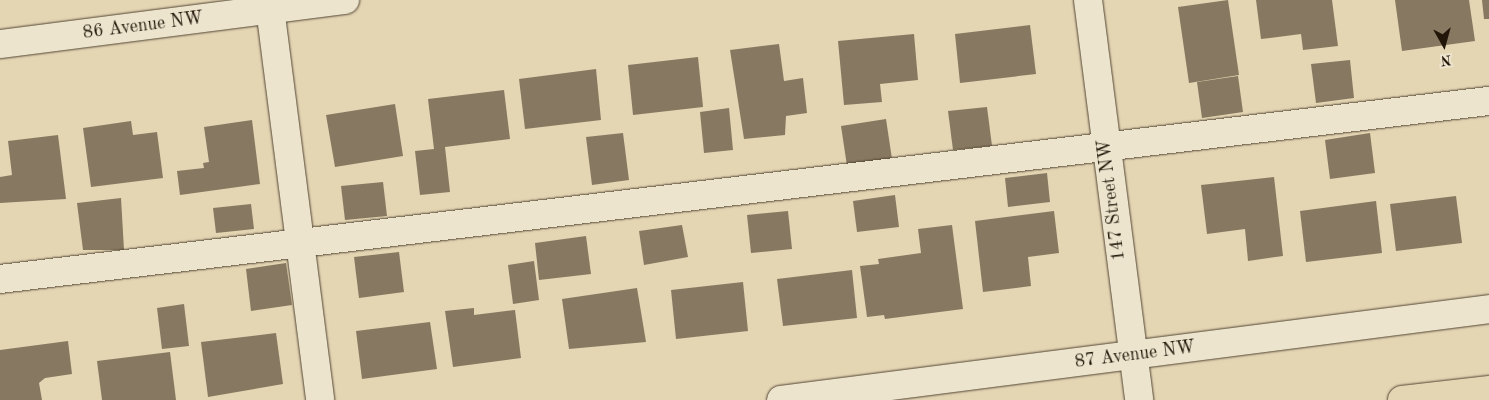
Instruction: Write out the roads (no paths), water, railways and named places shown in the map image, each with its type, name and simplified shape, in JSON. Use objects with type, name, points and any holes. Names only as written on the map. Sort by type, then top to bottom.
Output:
[{"type":"main road","points":[[1402,400],[1489,390]]},
{"type":"street","name":"86 Avenue NW","points":[[0,44],[269,5],[345,0]]},
{"type":"street","name":"147 Street NW","points":[[1088,0],[1131,356],[1139,400]]},
{"type":"street","points":[[269,5],[320,400]]},
{"type":"street","points":[[0,279],[1105,144],[1489,102]]},
{"type":"street","name":"87 Avenue NW","points":[[781,400],[1489,309]]}]
